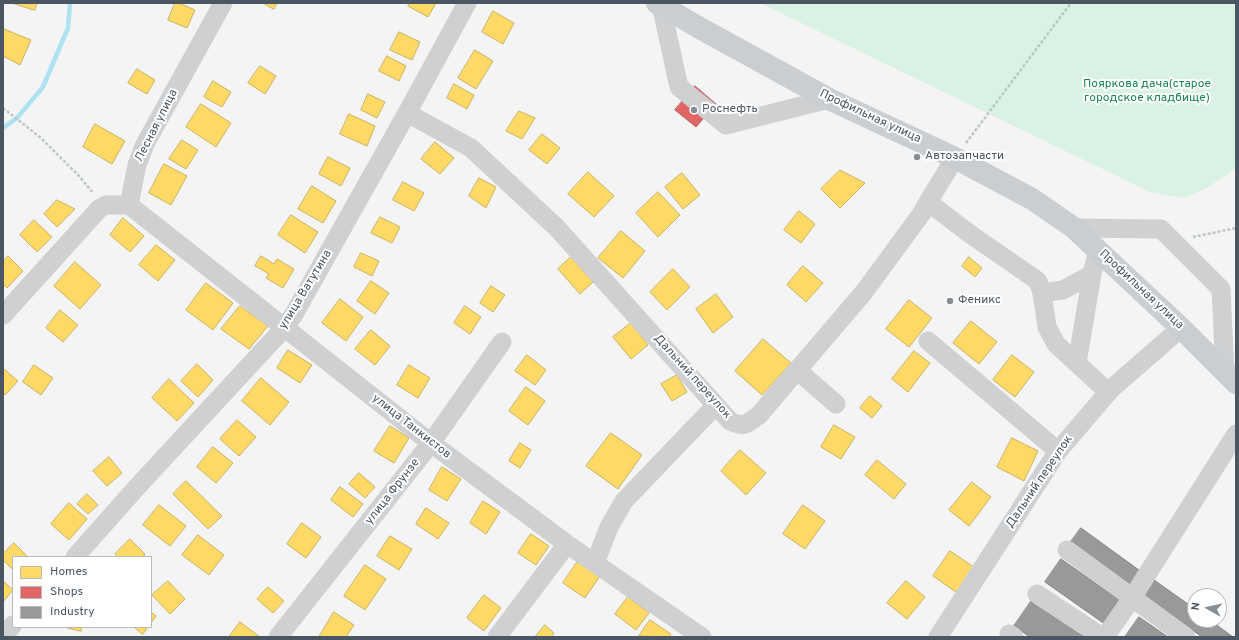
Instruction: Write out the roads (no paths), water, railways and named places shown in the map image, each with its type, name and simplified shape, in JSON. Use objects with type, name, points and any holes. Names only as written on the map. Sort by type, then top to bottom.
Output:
[{"type":"main road","name":"Профильная улица","points":[[659,4],[829,99],[955,158],[1032,199],[1074,228],[1181,328],[1230,377]]},
{"type":"street","name":"Лесная улица","points":[[129,205],[137,165],[145,144],[223,3]]},
{"type":"street","name":"улица Ватутина","points":[[77,556],[137,487],[285,327],[294,314],[407,113],[467,3]]},
{"type":"street","points":[[659,4],[679,87],[726,124],[829,99]]},
{"type":"street","name":"Дальний переулок","points":[[407,113],[471,148],[557,228],[730,421],[739,425],[746,424],[759,415],[864,292],[911,230],[955,158]]},
{"type":"street","points":[[928,202],[970,234],[1038,281],[1042,293],[1047,327],[1056,344],[1108,392]]},
{"type":"street","points":[[3,315],[99,210],[106,205],[129,205]]},
{"type":"street","name":"улица Танкистов","points":[[129,205],[431,443],[567,544],[694,635]]},
{"type":"street","points":[[1074,228],[1161,229],[1174,241],[1221,289],[1230,377]]},
{"type":"street","points":[[1076,363],[1092,274],[1098,250]]},
{"type":"street","points":[[1042,293],[1063,290],[1092,274]]},
{"type":"street","name":"Дальний переулок","points":[[938,637],[1058,451],[1108,392],[1181,328]]},
{"type":"street","points":[[928,341],[1058,451]]},
{"type":"street","name":"улица Фрунзе","points":[[278,637],[431,443],[502,342]]},
{"type":"street","points":[[797,370],[836,404]]},
{"type":"street","points":[[595,563],[609,526],[624,501],[716,405]]},
{"type":"street","points":[[1037,594],[1104,637],[1132,598],[1236,434]]},
{"type":"street","points":[[497,637],[567,544]]},
{"type":"street","points":[[1067,550],[1186,637]]},
{"type":"street","points":[[3,636],[12,626]]},
{"type":"waterway","points":[[3,128],[17,118],[43,87],[68,28],[70,3]]},
{"type":"place","name":"Роснефть","points":[[694,110]]},
{"type":"place","name":"Автозапчасти","points":[[917,157]]},
{"type":"place","name":"Феникс","points":[[950,301]]},
{"type":"park label","name":"Пояркова дача(старое городское кладбище)","points":[[1147,92]]}]
